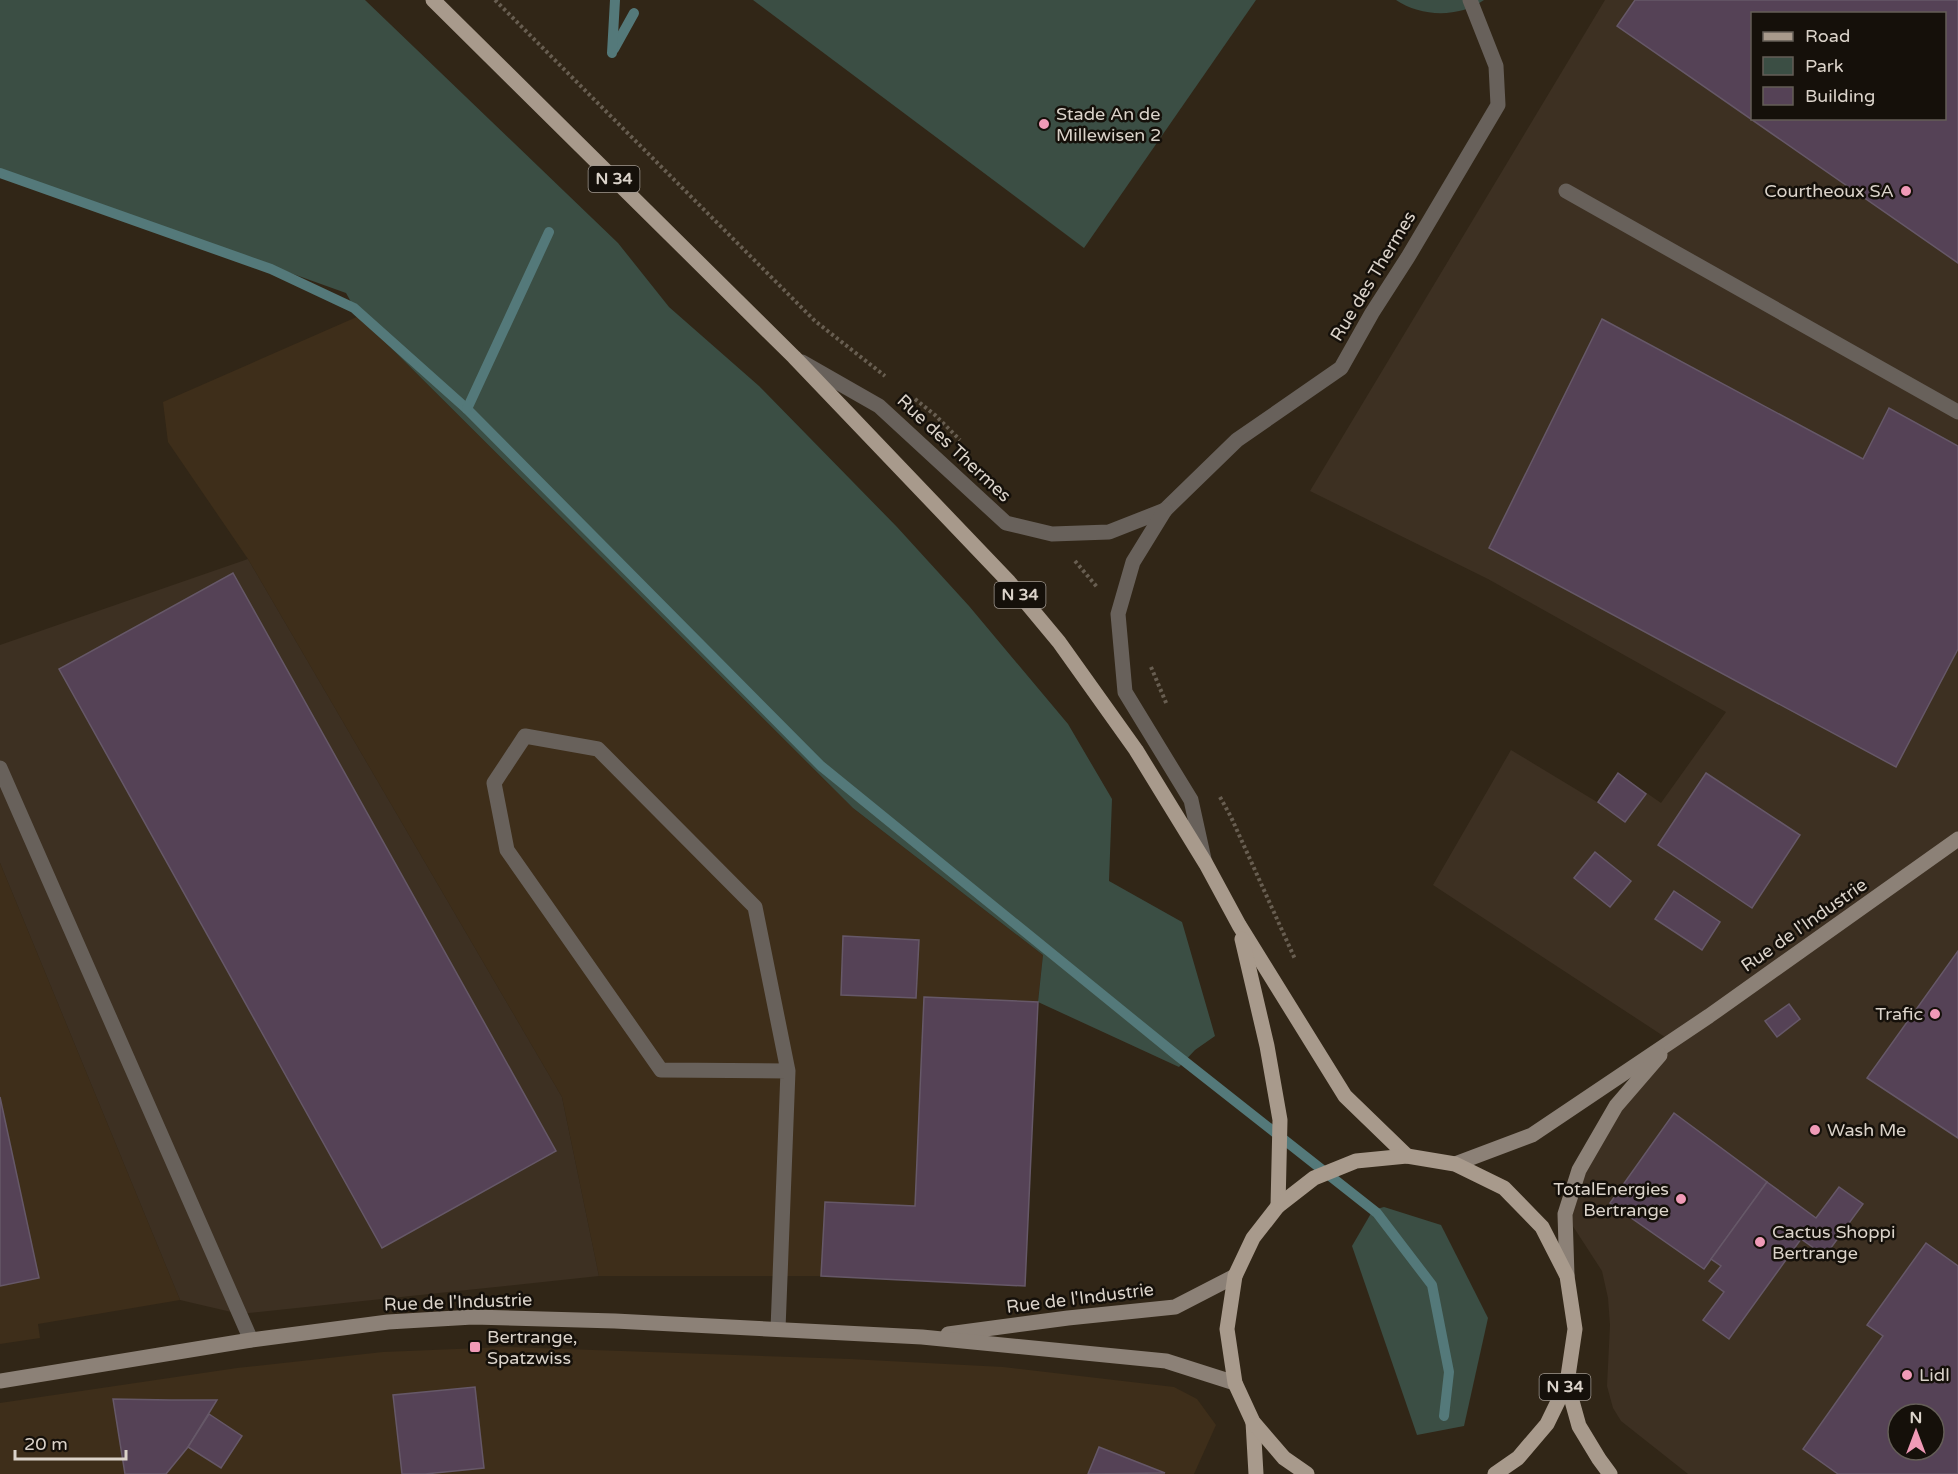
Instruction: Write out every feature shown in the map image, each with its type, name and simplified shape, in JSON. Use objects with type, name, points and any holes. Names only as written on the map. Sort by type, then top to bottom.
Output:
[{"type":"main road","name":"N 34","points":[[433,0],[794,357],[1009,582],[1059,642],[1136,750],[1206,864],[1239,925],[1345,1096],[1407,1156]]},
{"type":"main road","name":"N 34","points":[[1239,925],[1267,1046],[1280,1120],[1278,1206]]},
{"type":"main road","name":"N 34","points":[[1306,1474],[1284,1458],[1253,1422],[1235,1383],[1227,1329],[1235,1275],[1252,1238],[1278,1206],[1314,1178],[1356,1161],[1407,1156],[1455,1164],[1504,1188],[1542,1227],[1567,1275],[1575,1329],[1567,1383],[1547,1424],[1518,1458],[1495,1474]]},
{"type":"main road","points":[[1567,1383],[1579,1426],[1610,1474]]},
{"type":"main road","name":"N 34","points":[[1253,1422],[1256,1474]]},
{"type":"street","name":"Rue des Thermes","points":[[1206,864],[1191,800],[1125,692],[1118,614],[1133,562],[1165,510],[1237,440],[1341,368],[1372,313],[1414,247],[1498,105],[1496,66],[1470,0]]},
{"type":"street","points":[[1566,191],[1958,412]]},
{"type":"street","name":"Rue des Thermes","points":[[794,357],[879,406],[1006,523],[1052,534],[1109,531],[1165,510]]},
{"type":"street","points":[[778,1329],[788,1071],[755,907],[598,749],[525,736],[494,783],[507,850],[661,1070],[788,1071]]},
{"type":"street","points":[[0,768],[251,1340]]},
{"type":"street","name":"Rue de l'Industrie","points":[[1455,1164],[1532,1134],[1671,1041],[1958,839]]},
{"type":"street","name":"Rue de l'Industrie","points":[[1567,1275],[1565,1214],[1579,1170],[1616,1106],[1671,1041]]},
{"type":"street","name":"Rue de l'Industrie","points":[[922,1337],[1174,1307],[1235,1275]]},
{"type":"street","name":"Rue de l'Industrie","points":[[0,1381],[251,1340],[388,1322],[473,1317],[615,1321],[922,1337],[1166,1361],[1235,1383]]},
{"type":"path","points":[[495,0],[815,321],[889,379]]},
{"type":"path","points":[[908,393],[935,415],[960,441]]},
{"type":"path","points":[[1052,534],[1118,614]]},
{"type":"path","points":[[1150,663],[1173,714]]},
{"type":"path","points":[[1220,797],[1299,970]]},
{"type":"shaded area","points":[[1605,0],[1958,0],[1958,1474],[1688,1474],[1621,1421],[1613,1408],[1607,1386],[1610,1325],[1608,1298],[1602,1271],[1565,1214],[1579,1170],[1671,1041],[1433,885],[1511,750],[1597,802],[1618,773],[1661,803],[1726,712],[1488,579],[1310,491]]},
{"type":"shaded area","points":[[359,316],[853,808],[1043,955],[1038,1002],[1025,1286],[821,1276],[599,1276],[562,1097],[248,559],[168,442],[163,402]]},
{"type":"shaded area","points":[[248,559],[562,1097],[599,1276],[240,1314],[180,1300],[0,863],[0,645]]},
{"type":"shaded area","points":[[0,863],[180,1300],[38,1324],[40,1338],[0,1344]]},
{"type":"shaded area","points":[[505,1347],[850,1359],[1003,1367],[1174,1387],[1197,1399],[1216,1425],[1194,1474],[0,1474],[0,1403],[237,1368],[383,1352]]},
{"type":"green space","points":[[0,0],[365,0],[618,243],[669,307],[759,386],[897,527],[969,606],[1068,724],[1112,799],[1109,881],[1182,922],[1215,1036],[1195,1050],[1179,1067],[1038,1002],[1043,955],[853,808],[359,316],[346,293],[0,169]]},
{"type":"green space","name":"Stade An de Millewisen 2","points":[[753,0],[1256,0],[1084,248]]},
{"type":"green space","points":[[1396,0],[1484,0],[1463,10],[1440,13],[1417,10]]},
{"type":"green space","points":[[1384,1207],[1441,1225],[1488,1318],[1464,1426],[1417,1435],[1352,1246],[1373,1210]]},
{"type":"building","name":"Courtheoux SA","points":[[1635,0],[1958,0],[1958,263],[1752,120],[1946,120],[1946,12],[1751,12],[1751,119],[1617,26]]},
{"type":"building","points":[[1602,319],[1863,459],[1889,408],[1958,446],[1958,649],[1896,767],[1489,548]]},
{"type":"building","points":[[233,573],[556,1151],[382,1248],[59,669]]},
{"type":"building","points":[[1618,773],[1646,794],[1625,822],[1598,802]]},
{"type":"building","points":[[1706,773],[1800,835],[1752,908],[1658,845]]},
{"type":"building","points":[[1595,852],[1631,881],[1610,907],[1574,878]]},
{"type":"building","points":[[1674,891],[1720,922],[1702,950],[1655,919]]},
{"type":"building","points":[[843,936],[919,940],[916,998],[841,995]]},
{"type":"building","name":"Trafic","points":[[1958,951],[1958,1138],[1867,1078]]},
{"type":"building","points":[[924,997],[1038,1002],[1025,1286],[821,1276],[825,1202],[915,1206]]},
{"type":"building","points":[[1789,1004],[1800,1019],[1777,1037],[1765,1021]]},
{"type":"building","points":[[0,1097],[39,1278],[0,1286]]},
{"type":"building","points":[[1674,1113],[1767,1182],[1704,1269],[1610,1203]]},
{"type":"building","points":[[1767,1182],[1816,1218],[1839,1187],[1863,1204],[1825,1256],[1801,1239],[1729,1339],[1703,1320],[1724,1292],[1709,1281],[1721,1266],[1711,1259]]},
{"type":"building","name":"Lidl","points":[[1926,1243],[1958,1266],[1958,1474],[1838,1474],[1803,1449],[1883,1336],[1867,1325]]},
{"type":"building","points":[[475,1387],[484,1468],[402,1474],[393,1395]]},
{"type":"building","points":[[113,1399],[217,1400],[188,1447],[166,1474],[125,1474]]},
{"type":"building","points":[[209,1414],[242,1436],[221,1468],[188,1447]]},
{"type":"building","points":[[1099,1447],[1165,1473],[1088,1474]]},
{"type":"waterway","points":[[612,53],[615,0]]},
{"type":"waterway","points":[[614,49],[634,13]]},
{"type":"waterway","points":[[0,173],[271,269],[354,308],[467,409],[821,766],[1174,1053],[1377,1213],[1432,1285],[1449,1372],[1444,1416]]},
{"type":"waterway","points":[[467,409],[549,232]]},
{"type":"place","name":"Stade An de Millewisen 2","points":[[1044,124]]},
{"type":"place","name":"Courtheoux SA","points":[[1906,191]]},
{"type":"place","name":"Trafic","points":[[1935,1014]]},
{"type":"place","name":"Wash Me","points":[[1815,1130]]},
{"type":"place","name":"TotalEnergies Bertrange","points":[[1681,1199]]},
{"type":"place","name":"Cactus Shoppi Bertrange","points":[[1760,1242]]},
{"type":"place","name":"Bertrange, Spatzwiss","points":[[475,1347]]},
{"type":"place","name":"Lidl","points":[[1907,1375]]}]
